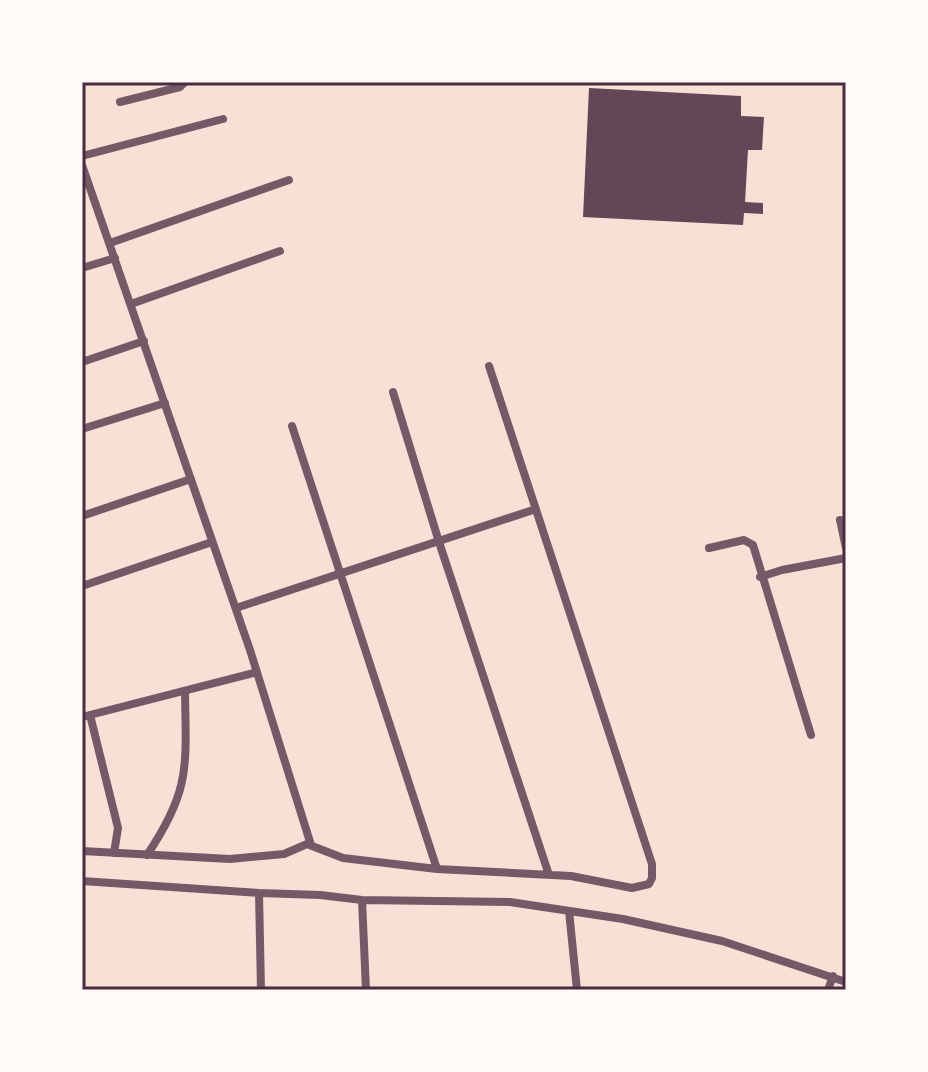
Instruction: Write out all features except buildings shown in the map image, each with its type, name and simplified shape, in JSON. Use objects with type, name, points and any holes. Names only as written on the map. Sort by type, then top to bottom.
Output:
[{"type":"street","points":[[120,102],[180,87],[185,82]]},
{"type":"street","points":[[82,156],[223,119]]},
{"type":"street","points":[[82,165],[236,608],[311,845]]},
{"type":"street","points":[[110,243],[289,180]]},
{"type":"street","points":[[131,304],[280,251]]},
{"type":"street","points":[[82,268],[115,258]]},
{"type":"street","points":[[82,362],[144,341]]},
{"type":"street","points":[[82,851],[256,858],[286,854],[302,844],[343,858],[437,869],[549,875],[632,888],[649,884],[653,871],[489,366]]},
{"type":"street","points":[[393,392],[549,875]]},
{"type":"street","points":[[82,429],[165,403]]},
{"type":"street","points":[[292,426],[437,869]]},
{"type":"street","points":[[82,516],[191,479]]},
{"type":"street","points":[[236,608],[536,509]]},
{"type":"street","points":[[840,520],[846,548]]},
{"type":"street","points":[[709,548],[750,541],[811,735]]},
{"type":"street","points":[[82,586],[212,542]]},
{"type":"street","points":[[760,577],[846,558]]},
{"type":"street","points":[[114,853],[118,828],[86,716],[257,672]]},
{"type":"street","points":[[147,855],[177,805],[184,781],[185,691]]},
{"type":"street","points":[[82,881],[362,900],[510,902],[623,919],[722,941],[846,982]]},
{"type":"street","points":[[259,893],[261,990]]},
{"type":"street","points":[[362,900],[366,990]]},
{"type":"street","points":[[569,911],[577,990]]},
{"type":"street","points":[[828,990],[833,976]]}]
